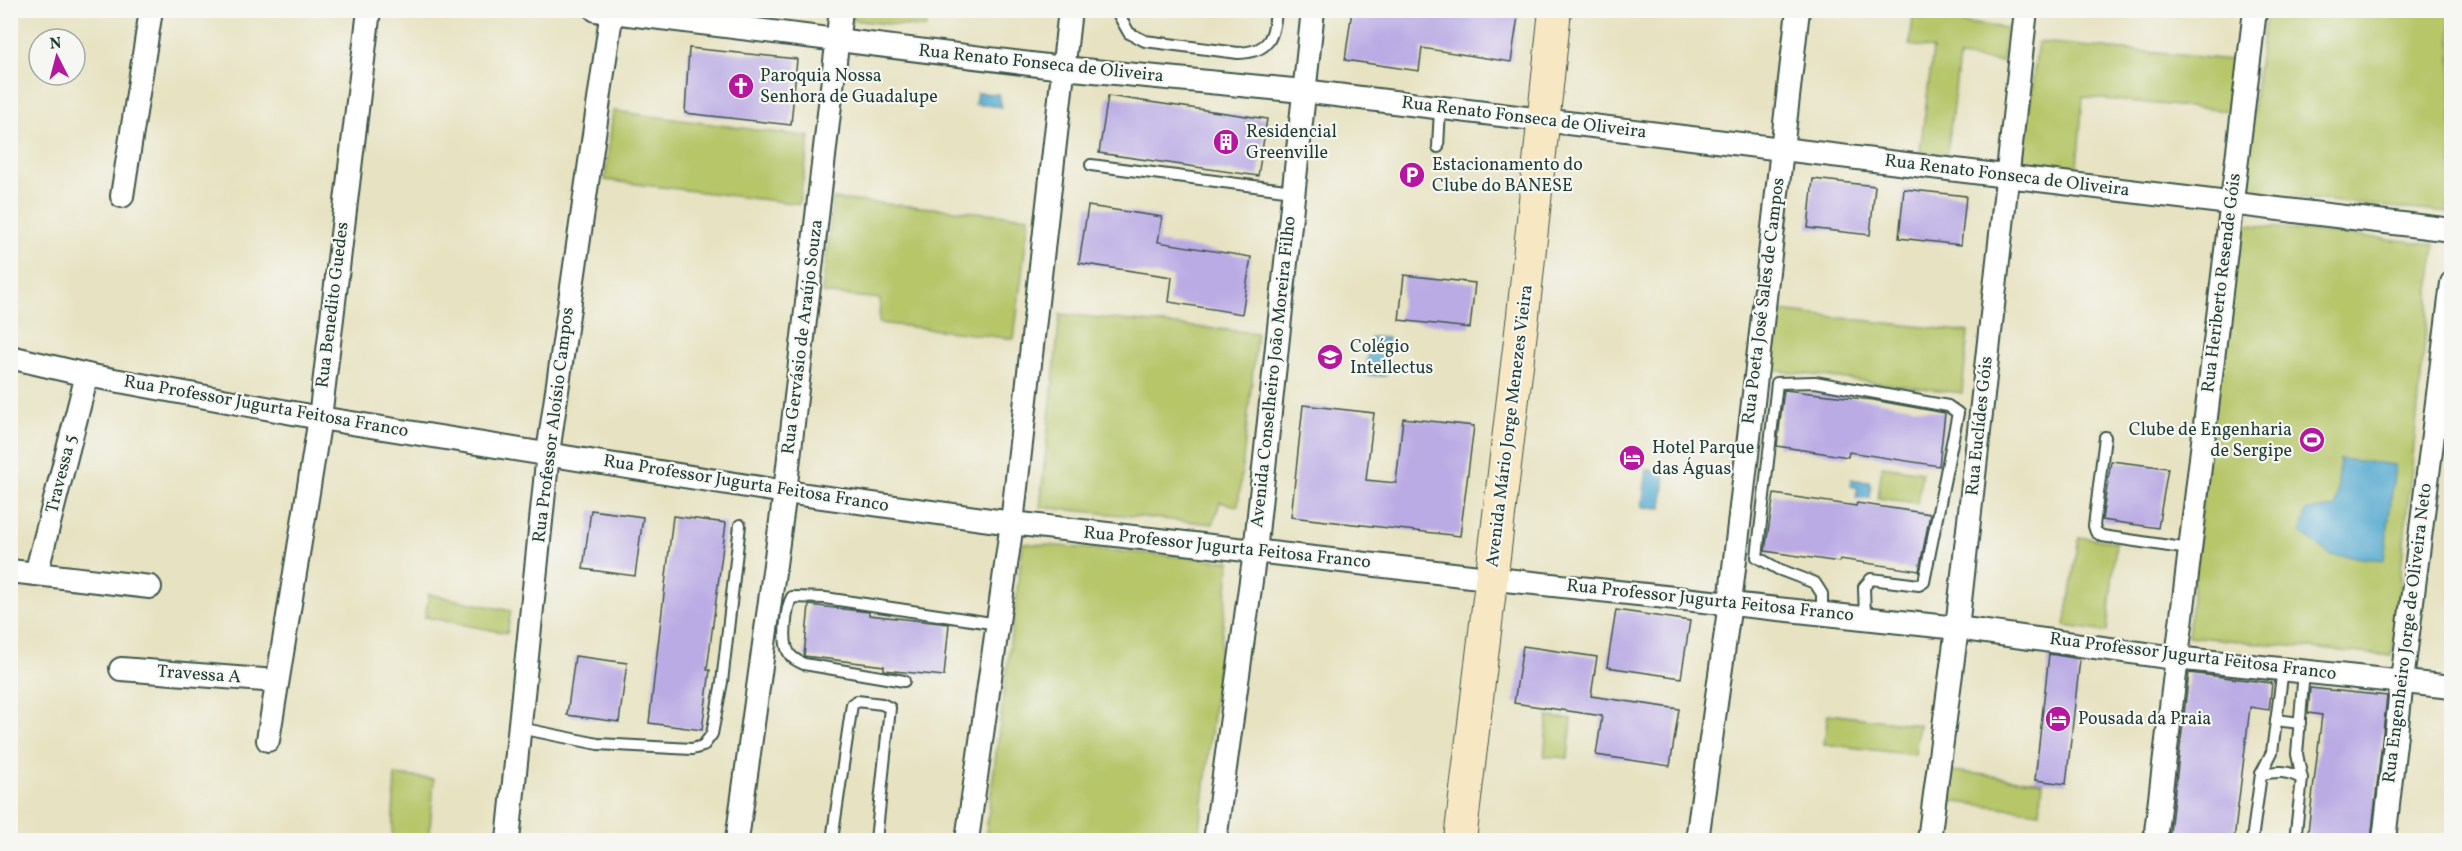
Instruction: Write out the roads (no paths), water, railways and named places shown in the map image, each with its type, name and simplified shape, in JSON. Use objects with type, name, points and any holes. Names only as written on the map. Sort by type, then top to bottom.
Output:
[{"type":"street","points":[[122,196],[151,10]]},
{"type":"street","name":"Rua Benedito Guedes","points":[[268,740],[320,418],[369,10]]},
{"type":"street","name":"Rua Gervásio de Araújo Souza","points":[[737,840],[784,492],[841,10]]},
{"type":"street","points":[[967,840],[1012,523],[1070,10]]},
{"type":"street","name":"Avenida Conselheiro João Moreira Filho","points":[[1215,840],[1255,552],[1313,10]]},
{"type":"street","name":"Avenida Mário Jorge Menezes Vieira","points":[[1460,840],[1492,578],[1555,10]]},
{"type":"street","name":"Rua Poeta José Sales de Campos","points":[[1697,840],[1730,603],[1798,10]]},
{"type":"street","name":"Rua Euclídes Góis","points":[[1929,840],[1957,628],[2026,10]]},
{"type":"street","name":"Rua Heriberto Resende Góis","points":[[2155,840],[2175,658],[2255,10]]},
{"type":"street","name":"Rua Renato Fonseca de Oliveira","points":[[607,11],[1063,68],[1303,91],[1440,110],[1544,120],[2451,230]]},
{"type":"street","name":"Rua Professor Aloísio Campos","points":[[508,840],[548,453],[607,11]]},
{"type":"street","name":"Rua Engenheiro Jorge de Oliveira Neto","points":[[2384,840],[2451,283]]},
{"type":"street","name":"Rua Professor Jugurta Feitosa Franco","points":[[10,357],[87,375],[320,418],[784,492],[1012,523],[1255,552],[1957,628],[2175,658],[2451,687]]},
{"type":"street","name":"Travessa 5","points":[[36,574],[87,375]]},
{"type":"street","points":[[10,571],[150,586]]},
{"type":"street","name":"Travessa A","points":[[122,669],[277,681]]},
{"type":"lane","points":[[1116,10],[1129,33],[1145,41],[1238,53],[1251,53],[1261,49],[1274,34],[1276,10]]},
{"type":"lane","points":[[1438,147],[1440,110]]},
{"type":"lane","points":[[1091,165],[1293,191]]},
{"type":"lane","points":[[1822,613],[1822,594],[1815,583],[1778,569],[1757,557],[1777,383],[1815,382],[1948,406],[1958,413],[1924,582],[1919,585],[1871,579],[1864,586],[1865,618]]},
{"type":"lane","points":[[2105,437],[2094,526],[2096,532],[2102,536],[2189,549]]},
{"type":"lane","points":[[520,729],[598,744],[692,749],[703,746],[712,734],[722,682],[740,525]]},
{"type":"lane","points":[[904,681],[812,665],[794,659],[786,647],[785,637],[789,602],[792,597],[825,598],[998,624]]},
{"type":"lane","points":[[2252,840],[2261,774],[2269,762],[2276,720],[2294,670]]},
{"type":"lane","points":[[2294,670],[2300,723],[2297,764],[2302,779],[2295,840]]},
{"type":"lane","points":[[832,840],[852,705],[857,701],[882,704],[890,708],[876,840]]},
{"type":"lane","points":[[2276,720],[2300,723]]},
{"type":"lane","points":[[2269,762],[2288,767],[2297,764]]},
{"type":"lane","points":[[2261,774],[2277,771],[2288,772],[2302,779]]},
{"type":"water","points":[[977,93],[998,94],[1002,107],[975,104]]},
{"type":"water","points":[[1371,337],[1388,338],[1385,376],[1365,375]]},
{"type":"water","points":[[2340,459],[2395,465],[2384,560],[2331,555],[2301,533],[2306,511],[2336,507]]},
{"type":"water","points":[[1647,470],[1665,471],[1662,508],[1642,507]]},
{"type":"water","points":[[1851,479],[1869,482],[1870,498],[1856,498],[1858,488],[1851,486]]},
{"type":"place","name":"Paroquia Nossa Senhora de Guadalupe","points":[[741,86]]},
{"type":"place","name":"Residencial Greenville","points":[[1226,142]]},
{"type":"place","name":"Estacionamento do Clube do BANESE","points":[[1412,175]]},
{"type":"place","name":"Colégio Intellectus","points":[[1330,357]]},
{"type":"place","name":"Clube de Engenharia de Sergipe","points":[[2312,440]]},
{"type":"place","name":"Hotel Parque das Águas","points":[[1632,458]]},
{"type":"place","name":"Pousada da Praia","points":[[2058,719]]}]
